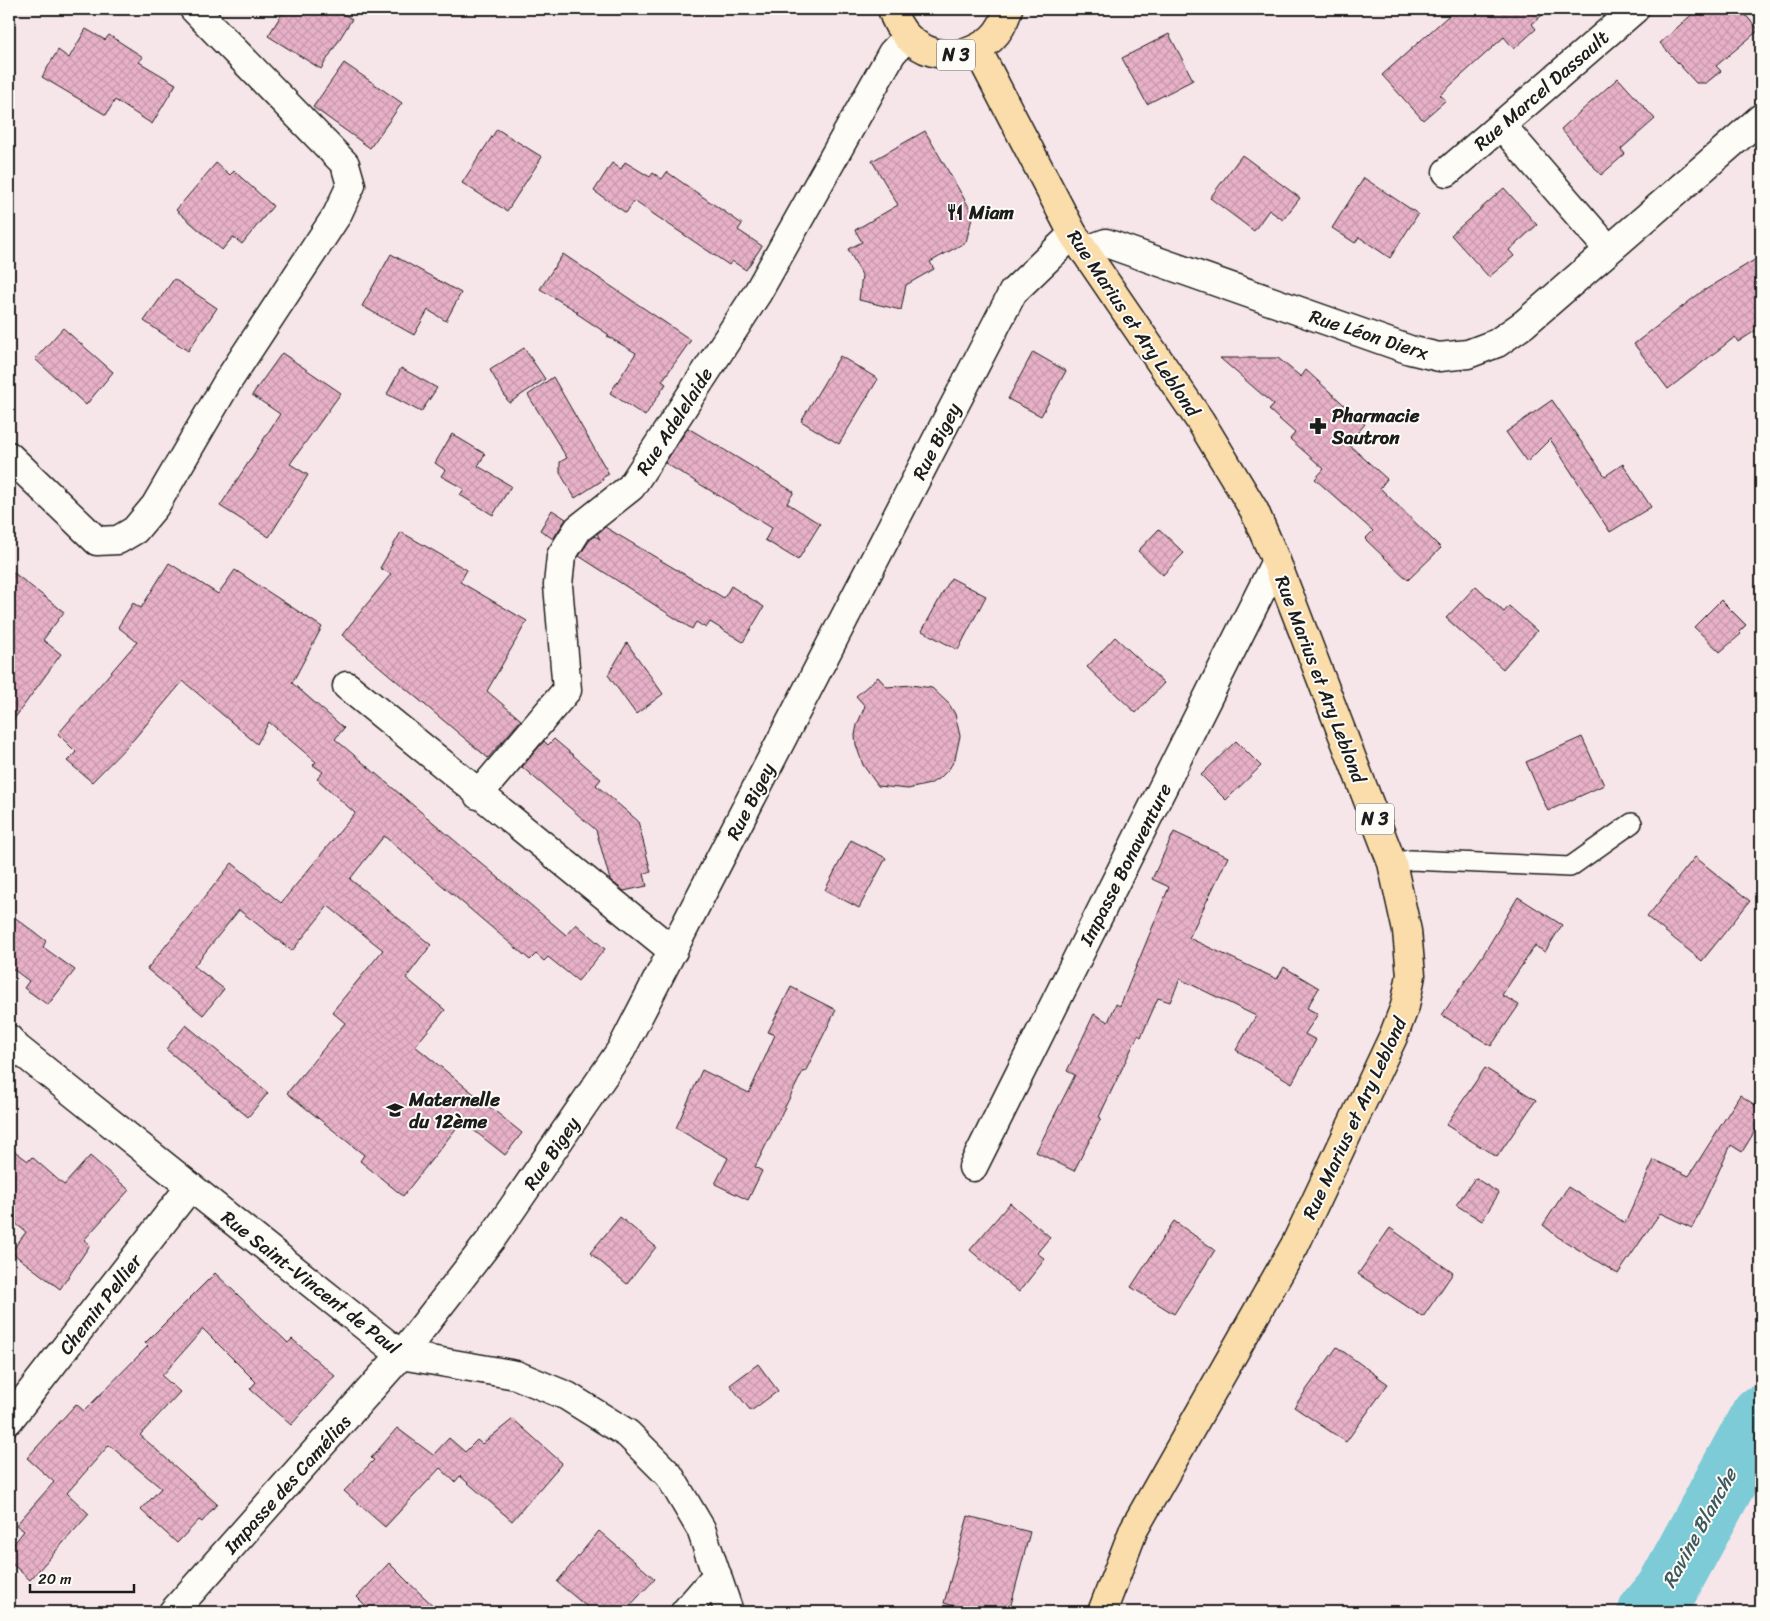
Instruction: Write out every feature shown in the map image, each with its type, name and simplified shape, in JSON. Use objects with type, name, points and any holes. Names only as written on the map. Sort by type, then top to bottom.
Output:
[{"type":"main road","name":"N 3","points":[[892,9],[895,21],[907,37],[922,48],[940,54],[959,55],[977,49],[992,38],[1004,23],[1008,9]]},
{"type":"main road","name":"Rue Marius et Ary Leblond","points":[[977,49],[1078,243],[1201,422],[1254,510],[1276,561],[1392,863],[1407,931],[1411,975],[1405,1006],[1394,1037],[1295,1245],[1134,1529],[1102,1612]]},
{"type":"street","points":[[9,456],[96,541],[118,540],[135,530],[155,506],[228,381],[337,215],[351,185],[345,164],[194,9]]},
{"type":"street","name":"Rue Marcel Dassault","points":[[1448,172],[1635,9]]},
{"type":"street","name":"Rue Adelelaide","points":[[478,795],[567,690],[558,585],[561,556],[578,528],[631,487],[758,292],[892,54],[907,37]]},
{"type":"street","name":"Rue Léon Dierx","points":[[1078,243],[1106,243],[1410,350],[1439,357],[1468,354],[1497,343],[1524,324],[1761,118]]},
{"type":"street","points":[[1502,126],[1609,250]]},
{"type":"street","name":"Rue Bigey","points":[[401,1355],[492,1238],[621,1050],[1013,292],[1078,243]]},
{"type":"street","name":"Impasse Bonaventure","points":[[973,1168],[1276,561]]},
{"type":"street","points":[[347,686],[478,795],[672,951]]},
{"type":"street","name":"Rue Saint-Vincent de Paul","points":[[9,1039],[17,1048],[401,1355],[516,1375],[567,1396],[628,1434],[669,1476],[701,1529],[729,1612]]},
{"type":"street","name":"Chemin Pellier","points":[[9,1420],[190,1187]]},
{"type":"street","name":"Impasse des Camélias","points":[[173,1612],[401,1355]]},
{"type":"street","points":[[685,1612],[717,1575]]},
{"type":"lane","points":[[1392,863],[1411,860],[1570,867],[1632,823]]},
{"type":"building","points":[[285,9],[336,9],[352,19],[321,69],[268,36]]},
{"type":"building","points":[[1456,9],[1549,9],[1532,24],[1536,29],[1514,49],[1504,37],[1440,95],[1446,100],[1423,120],[1382,75]]},
{"type":"building","points":[[1698,9],[1740,9],[1759,30],[1716,66],[1721,71],[1706,83],[1696,83],[1660,43]]},
{"type":"building","points":[[86,29],[105,40],[109,35],[143,57],[139,62],[176,84],[152,124],[115,100],[106,115],[42,77],[58,50],[69,58]]},
{"type":"building","points":[[1169,34],[1193,80],[1147,104],[1122,58]]},
{"type":"building","points":[[344,63],[402,103],[370,148],[313,107]]},
{"type":"building","points":[[1618,78],[1655,119],[1621,149],[1625,154],[1601,175],[1561,129]]},
{"type":"building","points":[[497,129],[542,157],[507,211],[462,183]]},
{"type":"building","points":[[925,131],[973,214],[966,242],[930,262],[934,269],[906,285],[901,310],[859,300],[862,275],[848,249],[862,242],[855,230],[898,205],[872,161]]},
{"type":"building","points":[[1242,155],[1300,198],[1283,220],[1269,210],[1254,231],[1210,198]]},
{"type":"building","points":[[625,162],[650,177],[653,173],[662,179],[667,172],[742,224],[738,230],[762,246],[746,270],[732,261],[729,265],[634,201],[626,213],[594,191],[612,163],[621,169]]},
{"type":"building","points":[[216,163],[230,175],[234,171],[273,206],[242,244],[233,237],[222,250],[176,210]]},
{"type":"building","points":[[1364,178],[1418,214],[1390,258],[1359,237],[1355,243],[1332,228]]},
{"type":"building","points":[[1504,188],[1537,225],[1509,250],[1514,256],[1489,277],[1451,235]]},
{"type":"building","points":[[391,254],[461,293],[446,321],[428,310],[414,335],[362,306]]},
{"type":"building","points":[[563,254],[691,340],[662,381],[666,384],[645,416],[610,393],[636,353],[607,336],[609,335],[576,313],[578,312],[540,289]]},
{"type":"building","points":[[1761,256],[1761,327],[1738,342],[1735,337],[1668,389],[1634,344],[1700,293]]},
{"type":"building","points":[[174,279],[217,308],[188,351],[144,321]]},
{"type":"building","points":[[63,328],[113,372],[86,405],[35,359]]},
{"type":"building","points":[[524,348],[545,379],[509,403],[490,370]]},
{"type":"building","points":[[1033,352],[1066,371],[1041,416],[1008,399]]},
{"type":"building","points":[[282,353],[341,393],[290,464],[308,475],[269,537],[220,506],[280,414],[252,395]]},
{"type":"building","points":[[840,356],[878,379],[839,444],[801,421]]},
{"type":"building","points":[[1220,358],[1278,358],[1301,377],[1306,370],[1365,424],[1348,444],[1387,479],[1380,488],[1441,548],[1408,580],[1365,539],[1373,531],[1315,479],[1324,469],[1290,439],[1295,433],[1269,410],[1274,405]]},
{"type":"building","points":[[401,368],[437,388],[421,412],[387,394]]},
{"type":"building","points":[[553,377],[609,474],[575,498],[560,473],[560,462],[567,458],[528,395]]},
{"type":"building","points":[[1552,400],[1605,476],[1623,464],[1651,507],[1610,532],[1550,439],[1527,462],[1506,432]]},
{"type":"building","points":[[688,428],[794,492],[787,503],[820,524],[798,560],[765,540],[772,528],[665,463]]},
{"type":"building","points":[[452,434],[485,454],[478,466],[511,486],[493,515],[460,495],[464,489],[441,476],[445,470],[435,463]]},
{"type":"building","points":[[552,510],[566,519],[553,539],[540,530]]},
{"type":"building","points":[[605,527],[724,598],[731,586],[764,607],[743,642],[710,622],[706,628],[696,622],[692,629],[579,556],[590,540],[595,536],[600,539],[597,534]]},
{"type":"building","points":[[1159,529],[1184,553],[1163,575],[1138,551]]},
{"type":"building","points":[[401,532],[467,570],[460,582],[527,621],[487,691],[521,720],[488,758],[342,635],[391,574],[380,568]]},
{"type":"building","points":[[169,563],[218,594],[235,570],[322,627],[292,683],[344,728],[335,739],[566,935],[576,924],[605,949],[578,981],[548,957],[544,961],[536,954],[530,960],[384,836],[350,879],[431,945],[406,978],[445,1010],[415,1046],[522,1133],[505,1155],[462,1121],[403,1196],[360,1161],[364,1155],[287,1093],[345,1023],[332,1012],[383,950],[328,906],[292,951],[239,910],[194,966],[224,989],[203,1015],[147,969],[232,863],[281,903],[355,813],[317,779],[323,772],[313,765],[316,762],[269,722],[257,744],[183,681],[134,739],[92,782],[67,761],[76,752],[58,734],[137,642],[118,627],[133,603],[141,608]]},
{"type":"building","points":[[9,569],[64,612],[43,640],[61,654],[9,726]]},
{"type":"building","points":[[951,578],[986,596],[958,650],[922,631]]},
{"type":"building","points":[[1476,586],[1504,612],[1509,606],[1537,631],[1503,669],[1446,618]]},
{"type":"building","points":[[1721,600],[1746,625],[1739,632],[1741,634],[1720,652],[1694,627]]},
{"type":"building","points":[[1115,637],[1164,683],[1136,713],[1087,667]]},
{"type":"building","points":[[627,643],[663,694],[636,714],[608,675]]},
{"type":"building","points":[[878,677],[887,687],[911,685],[932,688],[949,704],[955,714],[960,736],[955,759],[941,777],[930,784],[908,789],[878,786],[863,765],[856,745],[855,735],[865,706],[856,696]]},
{"type":"building","points":[[1582,737],[1604,785],[1548,811],[1526,762]]},
{"type":"building","points":[[554,739],[601,779],[596,785],[638,821],[651,872],[644,874],[647,886],[624,891],[610,880],[596,830],[522,767],[544,741],[548,745]]},
{"type":"building","points":[[1236,741],[1261,766],[1226,800],[1201,775]]},
{"type":"building","points":[[1174,832],[1228,857],[1189,938],[1277,979],[1284,967],[1319,988],[1307,1008],[1318,1014],[1305,1034],[1316,1040],[1292,1083],[1236,1050],[1256,1016],[1180,979],[1170,1002],[1158,998],[1141,1037],[1138,1035],[1099,1117],[1101,1118],[1074,1171],[1036,1152],[1075,1075],[1067,1071],[1094,1014],[1108,1022],[1116,1004],[1120,1006],[1169,887],[1152,879]]},
{"type":"building","points":[[851,840],[886,858],[859,908],[825,890]]},
{"type":"building","points":[[1695,857],[1750,901],[1702,961],[1647,917]]},
{"type":"building","points":[[1518,897],[1562,925],[1545,952],[1535,946],[1502,995],[1519,1005],[1491,1046],[1442,1015],[1483,955]]},
{"type":"building","points":[[9,913],[46,941],[43,947],[75,970],[48,1005],[24,988],[29,981],[9,966]]},
{"type":"building","points":[[791,987],[836,1010],[755,1167],[762,1171],[748,1200],[715,1184],[728,1158],[676,1128],[702,1070],[749,1093],[775,1035],[768,1032]]},
{"type":"building","points":[[186,1025],[268,1093],[248,1117],[166,1049]]},
{"type":"building","points":[[1485,1068],[1536,1100],[1497,1157],[1446,1125]]},
{"type":"building","points":[[1740,1095],[1761,1109],[1761,1121],[1742,1152],[1731,1145],[1692,1228],[1660,1213],[1618,1274],[1558,1237],[1543,1225],[1568,1187],[1625,1223],[1654,1160],[1689,1176]]},
{"type":"building","points":[[9,1147],[28,1161],[32,1157],[64,1185],[90,1156],[129,1190],[84,1240],[90,1245],[60,1289],[11,1252],[26,1232],[9,1218]]},
{"type":"building","points":[[1475,1178],[1499,1193],[1482,1221],[1456,1205]]},
{"type":"building","points":[[1010,1203],[1050,1237],[1037,1253],[1045,1259],[1019,1292],[970,1250]]},
{"type":"building","points":[[620,1217],[656,1247],[627,1284],[590,1253]]},
{"type":"building","points":[[1174,1221],[1215,1250],[1174,1314],[1131,1287]]},
{"type":"building","points":[[1390,1228],[1453,1273],[1423,1317],[1358,1274]]},
{"type":"building","points":[[215,1273],[288,1343],[292,1339],[335,1376],[291,1425],[250,1389],[256,1382],[203,1329],[162,1376],[180,1392],[140,1435],[217,1504],[202,1522],[199,1520],[177,1543],[141,1510],[161,1488],[109,1445],[67,1493],[89,1514],[30,1580],[9,1561],[9,1550],[24,1531],[16,1525],[54,1482],[27,1458],[76,1404],[84,1411],[148,1346],[145,1343]]},
{"type":"building","points":[[1337,1347],[1388,1384],[1346,1442],[1294,1407]]},
{"type":"building","points":[[758,1364],[778,1391],[751,1411],[730,1385]]},
{"type":"building","points":[[513,1419],[562,1463],[512,1521],[460,1476],[455,1482],[440,1468],[385,1527],[344,1491],[374,1460],[371,1458],[397,1428],[433,1455],[449,1438],[465,1452],[477,1440],[482,1444]]},
{"type":"building","points":[[968,1516],[1030,1532],[1009,1612],[975,1612],[944,1603]]},
{"type":"building","points":[[599,1531],[655,1579],[624,1612],[593,1612],[557,1582]]},
{"type":"building","points":[[389,1563],[440,1612],[372,1612],[357,1597]]},
{"type":"waterway","name":"Ravine Blanche","points":[[1649,1612],[1666,1591],[1761,1416]]},
{"type":"place","name":"Miam","points":[[955,212]]},
{"type":"place","name":"Pharmacie Sautron","points":[[1318,426]]},
{"type":"place","name":"Maternelle du 12ème","points":[[395,1110]]}]
